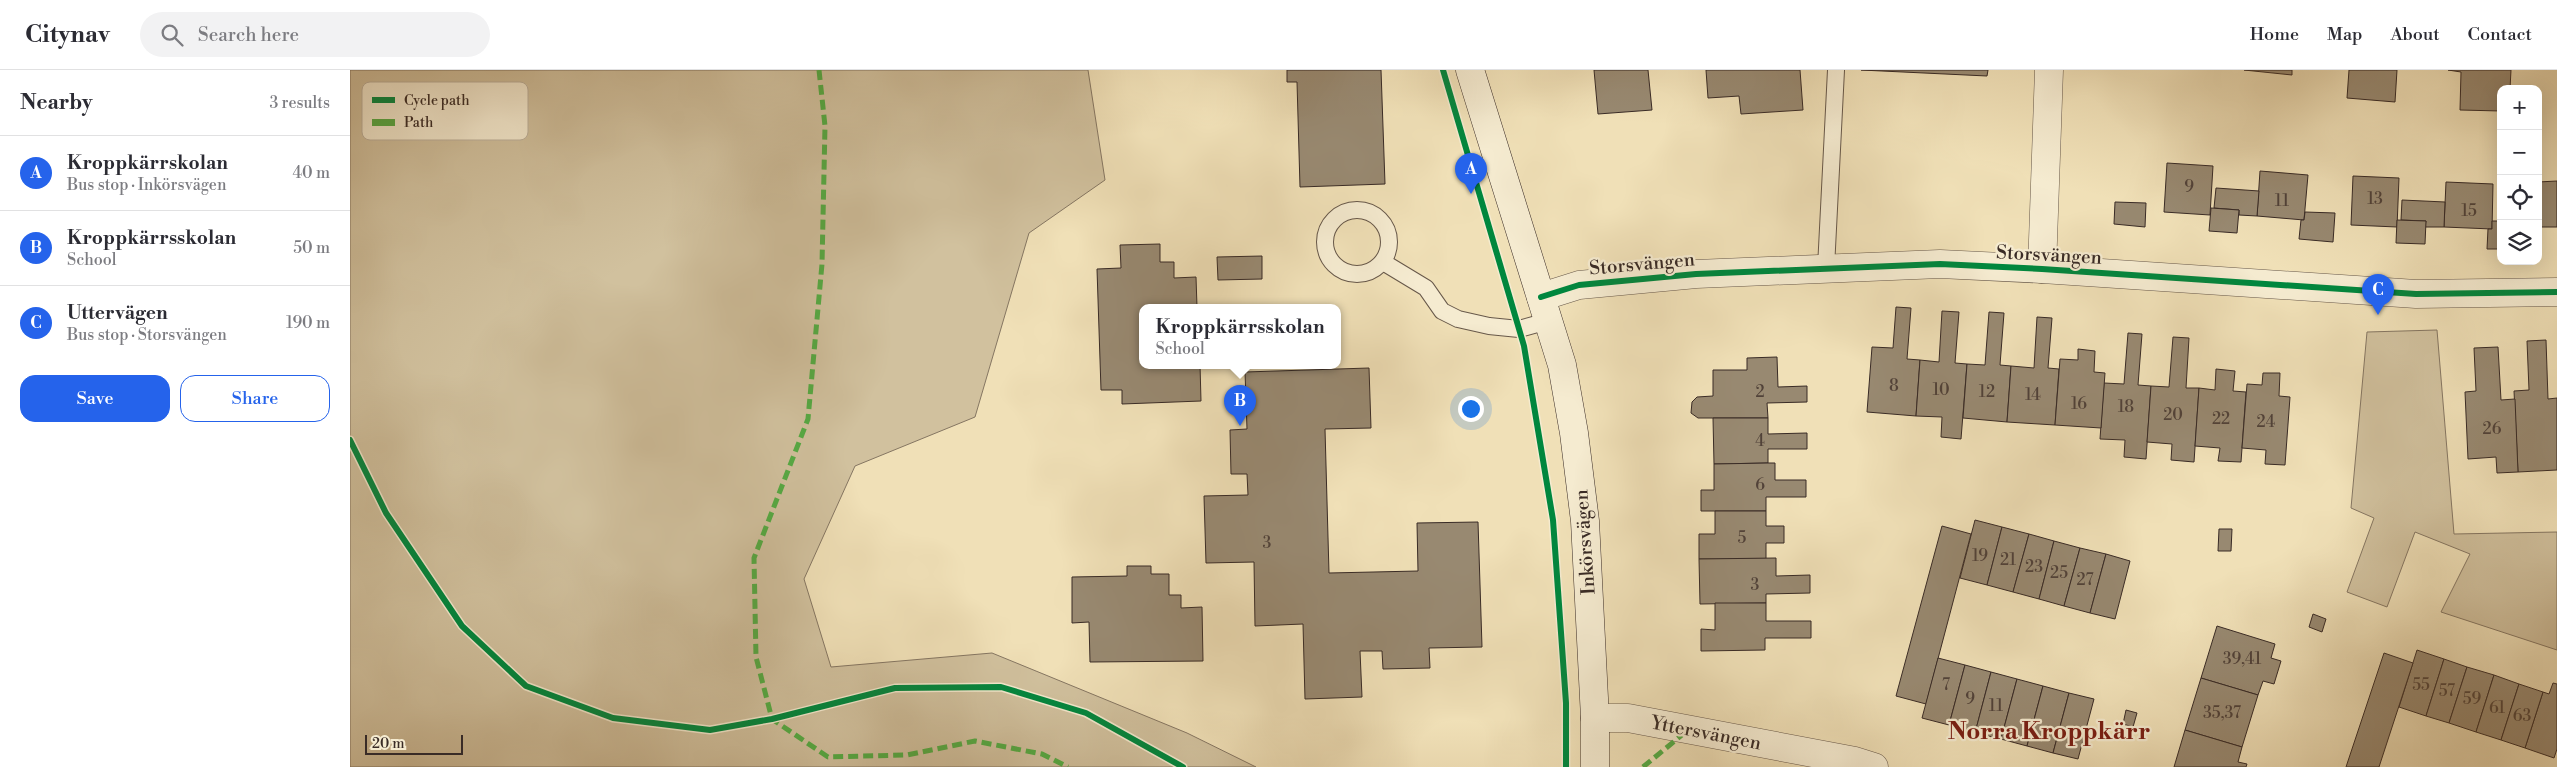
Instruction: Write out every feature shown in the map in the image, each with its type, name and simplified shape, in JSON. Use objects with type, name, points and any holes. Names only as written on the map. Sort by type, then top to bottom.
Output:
[{"type":"street","name":"Inkörsvägen","points":[[1470,70],[1562,365],[1574,433],[1585,521],[1595,718],[1595,767]]},
{"type":"street","points":[[2042,269],[2049,70]]},
{"type":"street","name":"Storsvängen","points":[[1545,309],[1580,285],[1696,274],[1940,264],[2416,294],[2557,292]]},
{"type":"street","name":"Yttersvängen","points":[[1595,718],[1628,718],[1855,761],[1874,767]]},
{"type":"lane","points":[[1826,268],[1836,70]]},
{"type":"lane","points":[[1357,209],[1376,216],[1388,232],[1388,253],[1383,262],[1374,269],[1352,274],[1332,264],[1326,254],[1324,244],[1325,232],[1330,222],[1347,210],[1357,209]]},
{"type":"lane","points":[[1383,262],[1426,288],[1442,312],[1458,319],[1489,326],[1519,329],[1545,309]]},
{"type":"shaded area","points":[[350,70],[1088,70],[1105,180],[1029,233],[975,417],[855,466],[804,579],[831,667],[992,653],[1187,733],[1256,767],[350,767]]},
{"type":"shaded area","points":[[2437,330],[2454,534],[2557,532],[2557,650],[2441,612],[2470,554],[2415,532],[2387,607],[2347,592],[2374,518],[2351,508],[2367,332]]},
{"type":"building","points":[[1287,70],[1381,70],[1385,184],[1300,187],[1297,82],[1287,82]]},
{"type":"building","points":[[1594,70],[1648,70],[1652,110],[1598,114]]},
{"type":"building","points":[[1706,70],[1800,70],[1803,110],[1741,114],[1739,96],[1708,98]]},
{"type":"building","points":[[1861,70],[1988,70],[1987,76]]},
{"type":"building","points":[[2244,70],[2292,70],[2292,75]]},
{"type":"building","points":[[2349,70],[2397,70],[2395,102],[2347,98]]},
{"type":"building","points":[[2448,70],[2511,70],[2510,85],[2497,85],[2497,111],[2460,110],[2461,72]]},
{"type":"building","points":[[2167,163],[2213,166],[2210,215],[2164,212]]},
{"type":"building","points":[[2260,171],[2308,175],[2304,220],[2257,216]]},
{"type":"building","points":[[2353,176],[2399,178],[2397,227],[2351,225]]},
{"type":"building","points":[[2557,181],[2557,227],[2542,227],[2542,182]]},
{"type":"building","points":[[2446,182],[2493,184],[2492,229],[2444,227]]},
{"type":"building","points":[[2216,188],[2259,191],[2257,216],[2239,215],[2239,210],[2214,208]]},
{"type":"building","points":[[2402,200],[2445,202],[2444,227],[2425,227],[2426,221],[2401,220]]},
{"type":"building","points":[[2115,202],[2146,203],[2145,227],[2114,224]]},
{"type":"building","points":[[2211,208],[2239,210],[2237,233],[2209,231]]},
{"type":"building","points":[[2305,212],[2335,213],[2333,242],[2299,239],[2301,220],[2304,220]]},
{"type":"building","points":[[2397,220],[2426,221],[2425,244],[2396,243]]},
{"type":"building","points":[[2492,221],[2497,221],[2497,249],[2487,249],[2488,229],[2492,229]]},
{"type":"building","points":[[1160,244],[1160,262],[1174,262],[1174,278],[1196,277],[1197,304],[1139,304],[1139,369],[1200,369],[1201,401],[1122,404],[1122,390],[1101,390],[1097,269],[1121,268],[1120,245]]},
{"type":"building","points":[[1262,256],[1262,279],[1218,280],[1217,257]]},
{"type":"building","points":[[1896,307],[1911,308],[1907,359],[1920,360],[1916,416],[1867,412],[1872,347],[1893,348]]},
{"type":"building","points":[[1942,311],[1959,312],[1955,363],[1967,364],[1961,439],[1941,437],[1942,417],[1916,416],[1920,360],[1939,362]]},
{"type":"building","points":[[1989,312],[2004,313],[2000,365],[2011,366],[2007,422],[1963,418],[1967,364],[1985,365]]},
{"type":"building","points":[[2037,317],[2052,318],[2048,368],[2059,369],[2055,425],[2007,422],[2011,366],[2034,368]]},
{"type":"building","points":[[2128,333],[2142,334],[2138,385],[2151,386],[2146,459],[2124,457],[2125,440],[2100,439],[2104,383],[2124,384]]},
{"type":"building","points":[[2173,337],[2189,338],[2186,388],[2199,388],[2194,462],[2171,460],[2172,444],[2147,442],[2151,386],[2169,387]]},
{"type":"building","points":[[2546,340],[2548,399],[2557,398],[2557,470],[2518,472],[2514,391],[2529,390],[2527,341]]},
{"type":"building","points":[[2498,347],[2501,400],[2515,399],[2518,472],[2497,473],[2496,457],[2468,459],[2465,392],[2476,391],[2474,348]]},
{"type":"building","points":[[2078,349],[2095,351],[2094,372],[2105,373],[2101,428],[2055,425],[2060,359],[2078,360]]},
{"type":"building","points":[[1777,357],[1778,387],[1807,386],[1807,402],[1767,403],[1768,418],[1698,418],[1691,413],[1692,402],[1697,397],[1713,396],[1713,370],[1747,370],[1747,358]]},
{"type":"building","points":[[1369,368],[1371,428],[1325,429],[1329,573],[1418,571],[1417,523],[1478,522],[1482,647],[1429,648],[1430,668],[1383,669],[1382,651],[1360,651],[1362,697],[1305,699],[1303,624],[1255,626],[1254,562],[1206,563],[1204,496],[1248,495],[1247,474],[1231,474],[1230,430],[1247,429],[1245,372]]},
{"type":"building","points":[[2216,369],[2235,371],[2233,391],[2246,392],[2241,462],[2218,461],[2220,448],[2195,446],[2199,388],[2215,390]]},
{"type":"building","points":[[2263,373],[2280,373],[2279,396],[2290,397],[2285,465],[2265,464],[2266,450],[2242,448],[2247,384],[2262,385]]},
{"type":"building","points":[[1713,418],[1768,418],[1768,434],[1807,433],[1807,449],[1768,449],[1768,463],[1714,464]]},
{"type":"building","points":[[1775,463],[1775,480],[1806,480],[1806,497],[1766,497],[1766,511],[1701,511],[1701,490],[1714,490],[1714,464]]},
{"type":"building","points":[[1715,511],[1766,511],[1766,526],[1784,526],[1784,543],[1766,543],[1766,559],[1699,559],[1699,534],[1715,534]]},
{"type":"building","points":[[1975,520],[2002,527],[1987,585],[1960,578]]},
{"type":"building","points":[[1942,526],[1971,534],[1926,704],[1896,696]]},
{"type":"building","points":[[2002,527],[2029,534],[2013,592],[1987,585]]},
{"type":"building","points":[[2219,529],[2232,529],[2231,551],[2218,551]]},
{"type":"building","points":[[2029,534],[2054,541],[2039,599],[2013,592]]},
{"type":"building","points":[[2054,541],[2080,548],[2064,606],[2039,599]]},
{"type":"building","points":[[2080,548],[2106,554],[2090,613],[2064,606]]},
{"type":"building","points":[[2106,554],[2130,561],[2115,619],[2090,613]]},
{"type":"building","points":[[1776,558],[1776,576],[1810,575],[1810,593],[1766,594],[1766,603],[1700,604],[1699,559]]},
{"type":"building","points":[[1127,566],[1151,566],[1151,574],[1169,574],[1169,595],[1181,595],[1181,608],[1202,607],[1203,661],[1090,662],[1089,622],[1072,623],[1072,577],[1127,576]]},
{"type":"building","points":[[1715,603],[1766,603],[1766,621],[1811,621],[1811,638],[1765,638],[1765,650],[1701,651],[1701,629],[1715,630]]},
{"type":"building","points":[[2313,614],[2326,619],[2322,632],[2309,627]]},
{"type":"building","points":[[2217,626],[2275,644],[2271,658],[2281,661],[2274,684],[2263,681],[2258,695],[2201,678]]},
{"type":"building","points":[[2417,650],[2444,659],[2426,716],[2399,707]]},
{"type":"building","points":[[2384,653],[2413,663],[2379,767],[2346,767]]},
{"type":"building","points":[[1938,658],[1965,665],[1949,725],[1922,718]]},
{"type":"building","points":[[2444,659],[2467,667],[2449,723],[2426,716]]},
{"type":"building","points":[[1965,665],[1991,672],[1975,733],[1949,725]]},
{"type":"building","points":[[2467,667],[2494,675],[2476,732],[2449,723]]},
{"type":"building","points":[[1991,672],[2017,679],[2001,739],[1975,733]]},
{"type":"building","points":[[2494,675],[2519,684],[2501,740],[2476,732]]},
{"type":"building","points":[[2201,678],[2258,695],[2242,747],[2185,730]]},
{"type":"building","points":[[2017,679],[2043,686],[2027,746],[2001,739]]},
{"type":"building","points":[[2553,683],[2557,684],[2557,749],[2554,758],[2525,748],[2543,692],[2549,694]]},
{"type":"building","points":[[2519,684],[2543,692],[2525,748],[2501,740]]},
{"type":"building","points":[[2043,686],[2069,693],[2053,753],[2027,746]]},
{"type":"building","points":[[2069,693],[2094,699],[2078,759],[2053,753]]},
{"type":"building","points":[[2126,710],[2137,713],[2133,727],[2123,724]]},
{"type":"building","points":[[2185,730],[2242,747],[2238,762],[2247,764],[2246,767],[2174,767]]},
{"type":"marked path","points":[[819,70],[825,126],[822,264],[808,419],[754,558],[756,657],[772,719],[828,757],[907,755],[975,741],[1042,754],[1068,767]]},
{"type":"marked path","points":[[1643,767],[1688,730]]},
{"type":"cycle path","points":[[1443,70],[1524,346],[1553,520],[1566,703],[1566,767]]},
{"type":"cycle path","points":[[1541,297],[1579,285],[1696,274],[1940,264],[2416,294],[2557,292]]},
{"type":"cycle path","points":[[350,440],[386,513],[462,626],[526,686],[613,718],[710,730],[772,719],[895,688],[1001,687],[1086,713],[1183,767]]},
{"type":"place","name":"Kroppkärrskolan","points":[[1471,194]]},
{"type":"place","name":"Uttervägen","points":[[2378,315]]},
{"type":"place","name":"Kroppkärrsskolan","points":[[1240,426]]},
{"type":"district","name":"Norra Kroppkärr","points":[[2049,732]]}]
